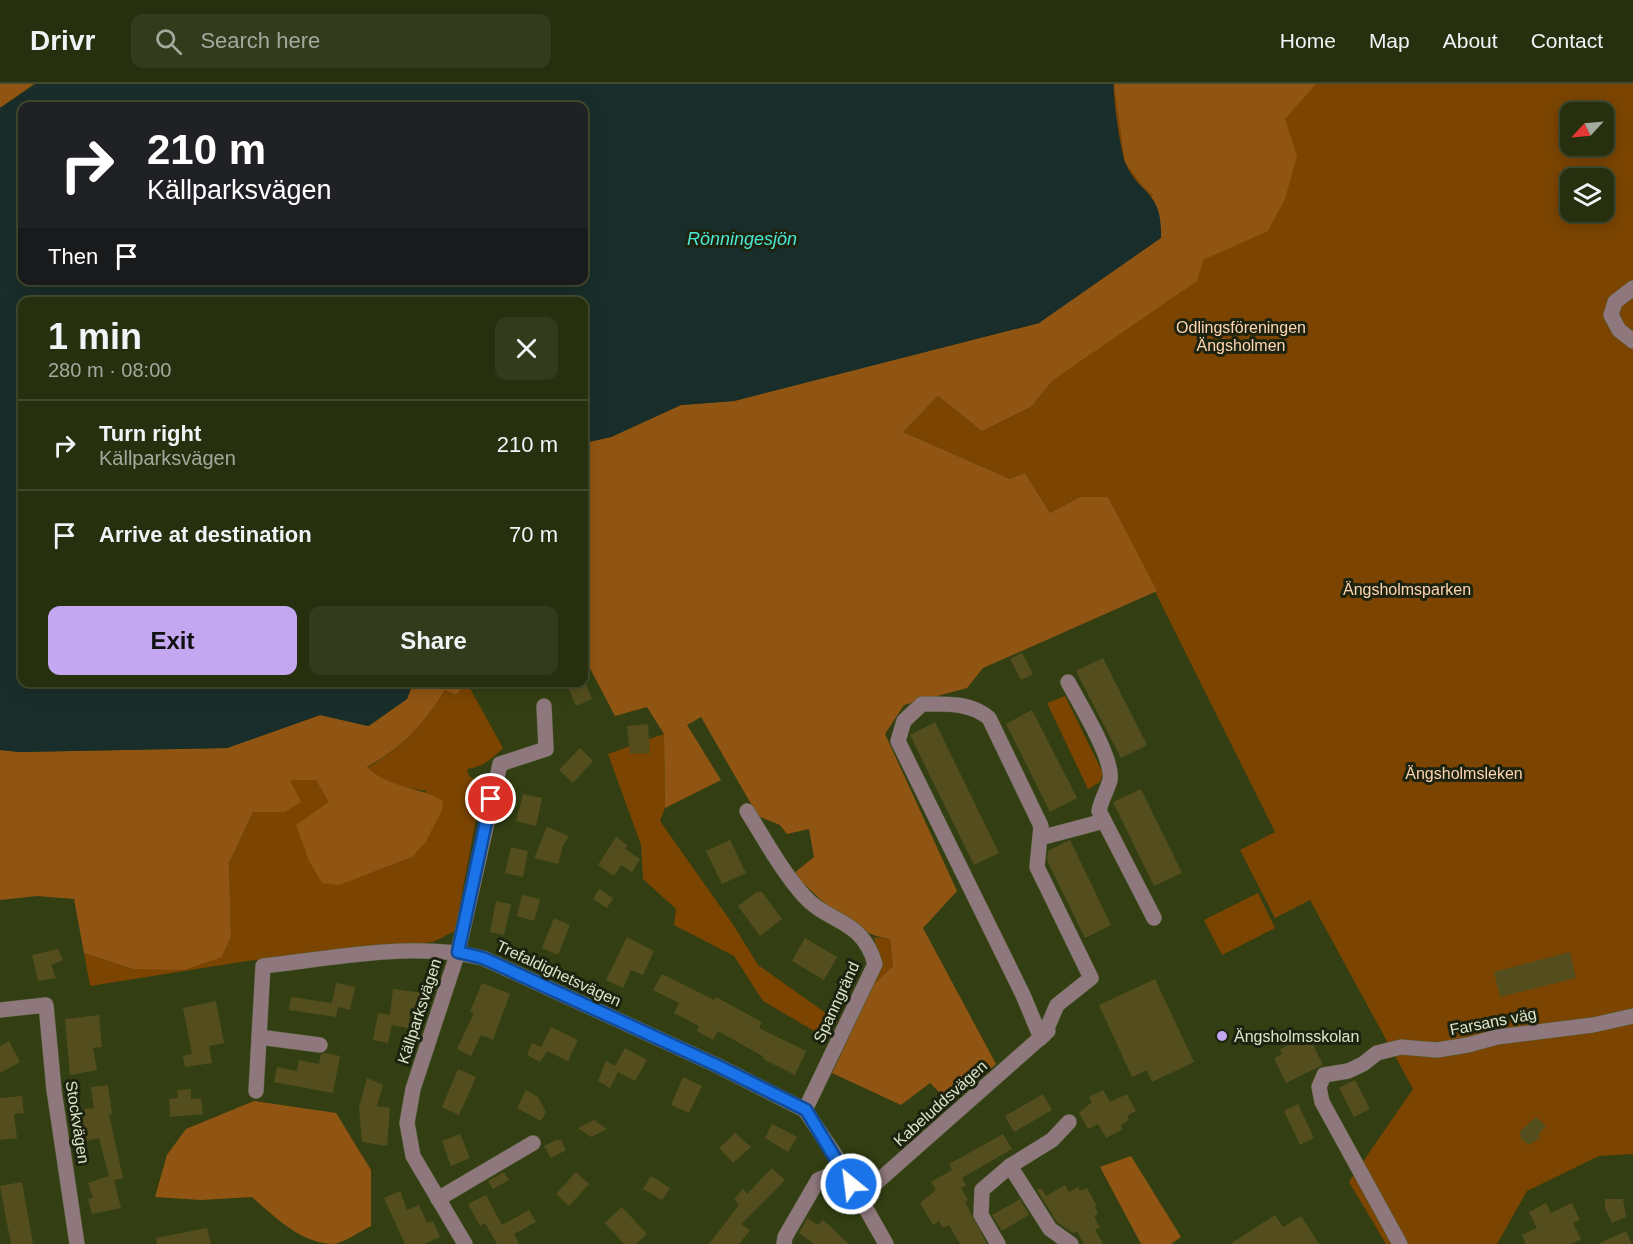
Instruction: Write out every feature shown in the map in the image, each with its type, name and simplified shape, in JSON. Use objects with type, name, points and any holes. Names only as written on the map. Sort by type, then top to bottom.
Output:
[{"type":"street","points":[[1633,288],[1615,302],[1611,315],[1618,330],[1633,341]]},
{"type":"street","points":[[1068,682],[1108,762],[1110,780],[1102,794],[1099,811],[1155,918]]},
{"type":"street","points":[[1046,1033],[1023,995],[897,741],[904,721],[922,704],[948,704],[978,708],[989,718],[1040,832],[1104,821]]},
{"type":"street","name":"Källparksvägen","points":[[461,1243],[413,1156],[407,1123],[413,1089],[458,952],[500,764],[546,749],[544,706]]},
{"type":"street","name":"Spanngränd","points":[[747,811],[784,872],[806,899],[857,932],[870,946],[875,964],[806,1110]]},
{"type":"street","name":"Kabeluddsvägen","points":[[859,1198],[1046,1033],[1057,1005],[1091,978],[1037,867],[1040,832]]},
{"type":"street","name":"Trefaldighetsvägen","points":[[256,1091],[263,966],[408,950],[458,952],[494,963],[716,1065],[806,1110]]},
{"type":"street","name":"Stockvägen","points":[[0,1010],[46,1005],[54,1089],[77,1244]]},
{"type":"street","name":"Farsans väg","points":[[1400,1244],[1320,1094],[1319,1087],[1324,1075],[1348,1071],[1363,1064],[1377,1053],[1401,1047],[1437,1050],[1468,1045],[1497,1036],[1593,1025],[1633,1016]]},
{"type":"street","points":[[259,1037],[320,1045]]},
{"type":"street","points":[[806,1110],[844,1169],[886,1244]]},
{"type":"street","points":[[998,1244],[981,1215],[982,1190],[1010,1166],[1052,1140],[1069,1122]]},
{"type":"street","points":[[438,1199],[533,1143]]},
{"type":"street","points":[[1010,1166],[1050,1229],[1071,1244]]},
{"type":"street","points":[[782,1238],[818,1180],[844,1169]]},
{"type":"green space","name":"Ängsholmsparken","points":[[1114,84],[1633,84],[1633,1154],[1599,1156],[1527,1191],[1497,1244],[1386,1244],[1349,1182],[1413,1089],[1310,900],[1275,918],[1240,850],[1275,832],[1108,497],[1080,497],[1050,513],[1025,473],[1010,479],[903,432],[938,396],[982,431],[1031,407],[1053,380]]},
{"type":"green space","points":[[463,687],[469,687],[503,748],[487,762],[467,769],[469,776],[480,783],[481,792],[455,931],[433,942],[247,961],[90,986],[84,953],[133,969],[222,957],[231,937],[229,863],[253,812],[285,812],[289,780],[316,780],[330,802],[339,884],[412,857],[426,791],[387,781],[367,768],[391,752],[411,734],[445,690],[456,695]]},
{"type":"green space","points":[[1065,696],[1103,773],[1100,782],[1088,789],[1047,703]]},
{"type":"green space","points":[[664,734],[665,808],[660,821],[734,926],[758,965],[837,1021],[826,1038],[763,1001],[734,956],[674,925],[676,909],[643,879],[641,845],[608,754]]},
{"type":"green space","points":[[1258,893],[1275,928],[1222,955],[1204,920]]},
{"type":"green space","points":[[874,937],[890,939],[893,966],[874,984],[878,953]]},
{"type":"shaded area","points":[[0,84],[34,84],[0,108]]},
{"type":"shaded area","points":[[1114,84],[1316,84],[1285,119],[1297,156],[1285,199],[1268,231],[1203,260],[1197,281],[1053,380],[1031,407],[982,431],[938,396],[903,432],[1010,479],[1025,473],[1050,513],[1080,497],[1108,497],[1157,591],[983,668],[967,688],[904,705],[885,734],[957,891],[923,928],[996,1064],[951,1104],[930,1083],[901,1105],[832,1073],[874,984],[893,966],[890,939],[863,931],[851,923],[793,874],[814,857],[809,829],[787,834],[780,825],[758,816],[701,717],[687,725],[721,780],[665,808],[664,734],[647,707],[615,716],[588,665],[588,442],[611,437],[681,405],[734,401],[1039,323],[1153,195],[1143,187],[1125,162]]},
{"type":"shaded area","points":[[412,687],[463,687],[456,695],[445,690],[411,734],[391,752],[367,767],[384,779],[443,801],[442,810],[425,843],[412,857],[339,885],[322,883],[309,861],[296,825],[329,802],[316,780],[290,780],[301,802],[285,812],[253,812],[229,863],[231,937],[222,957],[184,970],[133,969],[84,953],[74,899],[37,896],[0,900],[0,750],[20,752],[227,748],[320,715],[369,726],[407,699]]},
{"type":"shaded area","points":[[254,1101],[336,1113],[371,1170],[371,1226],[339,1243],[322,1243],[289,1228],[252,1197],[201,1200],[155,1197],[167,1155],[186,1129]]},
{"type":"shaded area","points":[[1131,1156],[1181,1237],[1171,1244],[1141,1244],[1100,1167]]},
{"type":"water","name":"Rönningesjön","points":[[36,84],[1114,84],[1117,123],[1125,162],[1154,201],[1161,222],[1161,238],[1039,323],[734,401],[681,405],[611,437],[588,442],[588,297],[18,297],[18,687],[412,687],[407,699],[368,726],[320,715],[227,748],[20,752],[0,750],[0,108]]},
{"type":"building","points":[[1022,653],[1033,674],[1021,680],[1010,659]]},
{"type":"building","points":[[1103,658],[1147,745],[1121,758],[1076,671]]},
{"type":"building","points":[[568,687],[587,687],[592,699],[576,706]]},
{"type":"building","points":[[1032,710],[1077,798],[1050,812],[1006,724]]},
{"type":"building","points":[[935,722],[999,853],[974,865],[910,735]]},
{"type":"building","points":[[648,724],[650,753],[630,754],[627,726]]},
{"type":"building","points":[[580,748],[593,761],[573,783],[559,770]]},
{"type":"building","points":[[1141,789],[1182,873],[1154,886],[1113,802]]},
{"type":"building","points":[[523,794],[542,798],[536,826],[516,821]]},
{"type":"building","points":[[547,827],[569,836],[563,846],[558,864],[534,858]]},
{"type":"building","points":[[616,837],[627,845],[625,849],[640,859],[632,872],[621,865],[614,876],[598,865]]},
{"type":"building","points":[[730,840],[746,873],[722,884],[706,851]]},
{"type":"building","points":[[1070,840],[1111,925],[1085,938],[1047,860],[1048,851]]},
{"type":"building","points":[[511,847],[528,851],[523,877],[505,873]]},
{"type":"building","points":[[599,889],[613,898],[607,908],[593,899]]},
{"type":"building","points":[[757,892],[762,892],[782,919],[760,936],[738,906]]},
{"type":"building","points":[[522,895],[540,899],[534,921],[517,916]]},
{"type":"building","points":[[496,901],[511,904],[504,935],[490,932]]},
{"type":"building","points":[[554,918],[570,925],[558,955],[542,948]]},
{"type":"building","points":[[627,937],[654,951],[643,975],[631,970],[623,988],[606,980]]},
{"type":"building","points":[[805,938],[837,957],[824,980],[792,961]]},
{"type":"building","points":[[58,949],[63,960],[51,965],[56,978],[38,981],[32,955]]},
{"type":"building","points":[[1570,952],[1576,978],[1500,997],[1494,972]]},
{"type":"building","points":[[662,974],[714,1000],[716,997],[762,1022],[759,1028],[806,1051],[795,1075],[763,1059],[764,1057],[718,1031],[713,1040],[697,1031],[699,1026],[674,1013],[679,1003],[653,990]]},
{"type":"building","points":[[1155,979],[1194,1062],[1152,1082],[1147,1070],[1132,1077],[1099,1005]]},
{"type":"building","points":[[336,983],[355,987],[350,1010],[338,1007],[336,1017],[289,1010],[291,997],[332,1003]]},
{"type":"building","points":[[482,983],[510,994],[493,1040],[481,1035],[471,1056],[457,1049],[474,1013],[470,1012]]},
{"type":"building","points":[[393,989],[423,993],[420,1009],[411,1008],[408,1028],[392,1025],[388,1043],[373,1040],[378,1013],[390,1015]]},
{"type":"building","points":[[216,1001],[224,1043],[209,1046],[212,1063],[185,1067],[183,1056],[192,1054],[183,1008]]},
{"type":"building","points":[[99,1015],[102,1047],[93,1048],[97,1070],[70,1075],[65,1019]]},
{"type":"building","points":[[551,1027],[578,1040],[568,1061],[547,1051],[540,1062],[527,1055],[532,1043],[541,1047]]},
{"type":"building","points":[[9,1041],[20,1062],[0,1073],[0,1046]]},
{"type":"building","points":[[1299,1041],[1301,1046],[1311,1041],[1323,1065],[1286,1083],[1274,1058],[1282,1054],[1280,1049]]},
{"type":"building","points":[[625,1048],[647,1060],[635,1081],[618,1072],[610,1088],[598,1081],[606,1061],[615,1066]]},
{"type":"building","points":[[321,1054],[340,1056],[333,1093],[274,1082],[277,1067],[297,1071],[299,1060],[319,1064]]},
{"type":"building","points":[[458,1069],[476,1077],[459,1115],[442,1107]]},
{"type":"building","points":[[683,1077],[702,1086],[689,1113],[671,1105]]},
{"type":"building","points":[[367,1078],[383,1085],[377,1106],[390,1108],[387,1146],[362,1142],[359,1108]]},
{"type":"building","points":[[1355,1080],[1370,1109],[1354,1117],[1339,1088]]},
{"type":"building","points":[[108,1085],[112,1114],[109,1115],[123,1178],[114,1180],[121,1208],[92,1214],[88,1199],[93,1198],[88,1183],[109,1176],[99,1138],[82,1142],[77,1110],[94,1108],[91,1087]]},
{"type":"building","points":[[191,1089],[191,1099],[201,1098],[203,1114],[170,1117],[169,1099],[178,1098],[177,1090]]},
{"type":"building","points":[[526,1090],[538,1097],[546,1112],[541,1121],[517,1108]]},
{"type":"building","points":[[1103,1090],[1110,1102],[1127,1094],[1136,1111],[1127,1116],[1129,1120],[1121,1125],[1123,1129],[1106,1138],[1098,1124],[1088,1129],[1079,1113],[1092,1102],[1089,1097]]},
{"type":"building","points":[[1043,1094],[1052,1110],[1014,1132],[1005,1116]]},
{"type":"building","points":[[22,1096],[24,1113],[14,1114],[17,1138],[0,1140],[0,1098]]},
{"type":"building","points":[[1298,1104],[1314,1138],[1300,1145],[1284,1111]]},
{"type":"building","points":[[1536,1117],[1546,1126],[1539,1134],[1540,1138],[1529,1145],[1521,1139],[1520,1131]]},
{"type":"building","points":[[594,1120],[607,1129],[591,1137],[578,1128]]},
{"type":"building","points":[[772,1124],[797,1137],[788,1152],[765,1138]]},
{"type":"building","points":[[735,1133],[751,1147],[733,1163],[719,1148]]},
{"type":"building","points":[[460,1134],[470,1158],[451,1166],[442,1141]]},
{"type":"building","points":[[1003,1134],[1012,1149],[962,1178],[966,1185],[961,1188],[968,1200],[965,1202],[987,1244],[960,1244],[949,1225],[943,1228],[939,1221],[933,1225],[920,1203],[936,1190],[931,1182],[952,1170],[949,1164]]},
{"type":"building","points":[[561,1140],[566,1150],[551,1158],[544,1146]]},
{"type":"building","points":[[772,1168],[785,1180],[741,1224],[750,1230],[739,1244],[709,1244],[739,1205],[734,1199],[743,1189],[747,1194]]},
{"type":"building","points":[[504,1172],[509,1180],[493,1189],[488,1181]]},
{"type":"building","points":[[576,1172],[589,1184],[569,1206],[556,1194]]},
{"type":"building","points":[[651,1176],[670,1188],[662,1200],[643,1189]]},
{"type":"building","points":[[22,1182],[33,1244],[11,1244],[0,1186]]},
{"type":"building","points":[[1065,1185],[1069,1192],[1078,1187],[1080,1191],[1087,1188],[1097,1206],[1095,1207],[1098,1214],[1094,1216],[1100,1227],[1095,1230],[1103,1244],[1084,1244],[1077,1231],[1073,1233],[1057,1222],[1037,1190],[1041,1188],[1046,1196]]},
{"type":"building","points":[[400,1191],[407,1210],[419,1205],[427,1223],[433,1221],[440,1237],[424,1244],[405,1244],[384,1198]]},
{"type":"building","points":[[486,1195],[502,1225],[529,1210],[536,1222],[514,1234],[519,1244],[497,1244],[485,1223],[480,1226],[468,1204]]},
{"type":"building","points":[[1020,1199],[1029,1215],[1002,1231],[992,1215]]},
{"type":"building","points":[[1605,1199],[1623,1199],[1626,1217],[1612,1223],[1605,1208]]},
{"type":"building","points":[[1546,1203],[1551,1213],[1572,1203],[1580,1220],[1573,1223],[1581,1239],[1571,1244],[1526,1244],[1522,1235],[1537,1228],[1529,1212]]},
{"type":"building","points":[[622,1207],[647,1234],[636,1244],[624,1244],[605,1223]]},
{"type":"building","points":[[1275,1215],[1283,1227],[1301,1216],[1319,1244],[1230,1244]]},
{"type":"building","points":[[807,1218],[818,1225],[823,1220],[849,1244],[814,1244],[799,1233]]},
{"type":"building","points":[[207,1228],[211,1244],[157,1244],[156,1238]]},
{"type":"building","points":[[1626,1231],[1632,1244],[1598,1244]]},
{"type":"place","name":"Ängsholmsskolan","points":[[1222,1036]]},
{"type":"route","points":[[491,799],[458,952],[483,958],[716,1065],[806,1110],[851,1184]]},
{"type":"park label","name":"Odlingsföreningen Ängsholmen","points":[[1241,336]]},
{"type":"park label","name":"Ängsholmsleken","points":[[1464,773]]}]
